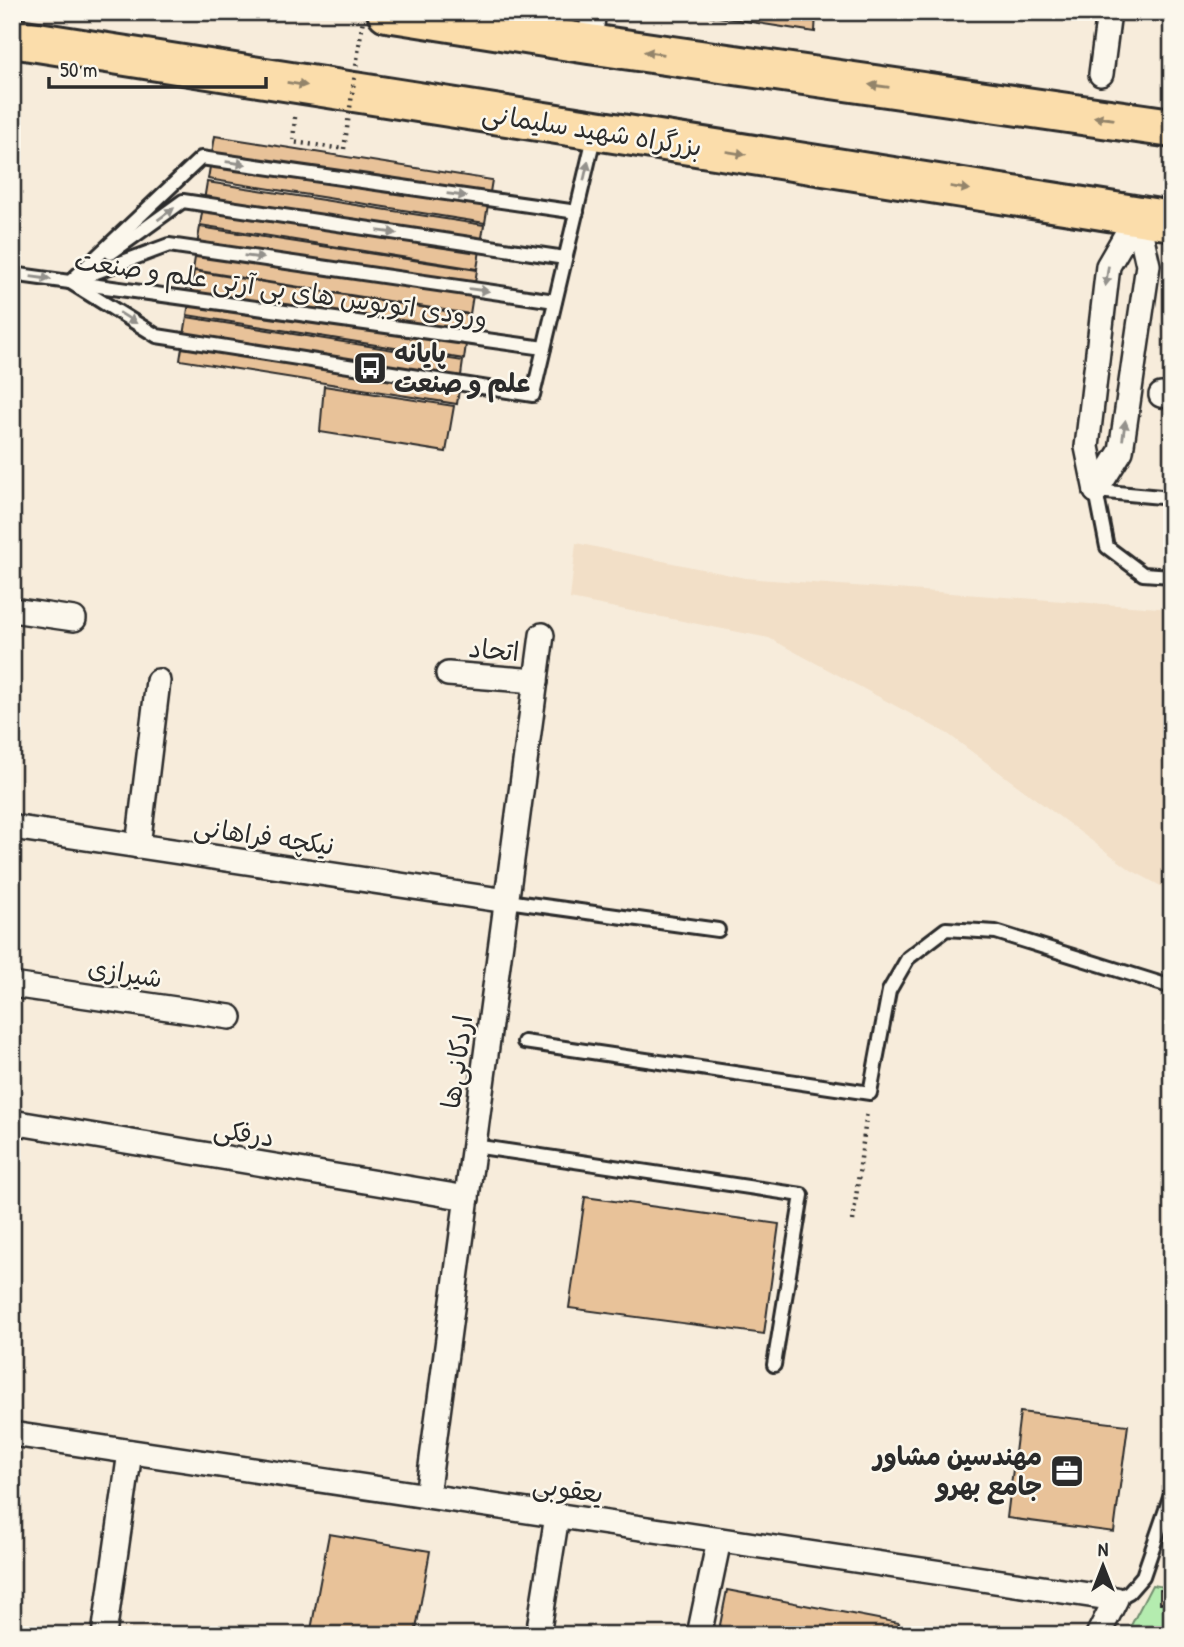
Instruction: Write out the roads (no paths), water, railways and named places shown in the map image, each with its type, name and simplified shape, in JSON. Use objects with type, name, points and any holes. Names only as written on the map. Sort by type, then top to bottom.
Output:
[{"type":"highway","points":[[387,12],[592,28],[1172,128]]},
{"type":"highway","name":"بزرگراه شهید سلیمانی","points":[[12,38],[1155,219]]},
{"type":"street","points":[[1101,74],[1109,12]]},
{"type":"street","points":[[1096,491],[1087,447],[1108,266],[1155,219]]},
{"type":"street","points":[[1096,491],[1121,451],[1155,219]]},
{"type":"street","points":[[12,610],[74,619]]},
{"type":"street","name":"اردکانی‌ها","points":[[427,1496],[542,635]]},
{"type":"street","name":"اتحاد","points":[[448,674],[536,681]]},
{"type":"street","points":[[138,846],[158,681]]},
{"type":"street","name":"نیکچه فراهانی","points":[[12,827],[507,901]]},
{"type":"street","name":"شیرازی","points":[[12,985],[230,1017]]},
{"type":"street","name":"درفکی","points":[[12,1122],[467,1198]]},
{"type":"street","name":"یعقوبی","points":[[12,1434],[1116,1599]]},
{"type":"street","points":[[104,1635],[130,1452]]},
{"type":"street","points":[[538,1635],[557,1516]]},
{"type":"street","points":[[699,1635],[719,1540]]},
{"type":"street","points":[[1098,1635],[1116,1599]]},
{"type":"lane","points":[[71,282],[157,336],[533,395],[596,131]]},
{"type":"lane","points":[[71,282],[201,159],[577,212]]},
{"type":"lane","points":[[71,282],[183,201],[565,258]]},
{"type":"lane","points":[[71,282],[169,245],[555,301]]},
{"type":"lane","name":"ورودی اتوبوس های بی آرتی علم و صنعت","points":[[12,274],[544,348]]},
{"type":"lane","points":[[1172,498],[1096,491],[1107,547],[1143,574],[1172,576]]},
{"type":"lane","points":[[507,901],[718,930]]},
{"type":"lane","points":[[524,1042],[870,1093],[888,991],[908,958],[946,929],[996,932],[1172,987]]},
{"type":"lane","points":[[474,1146],[802,1195],[774,1364]]},
{"type":"lane","points":[[1116,1599],[1129,1592],[1143,1576],[1172,1492]]},
{"type":"place","name":"پایانه علم و صنعت","points":[[370,368]]},
{"type":"place","name":"مهندسین مشاور جامع بهرو","points":[[1067,1471]]}]
